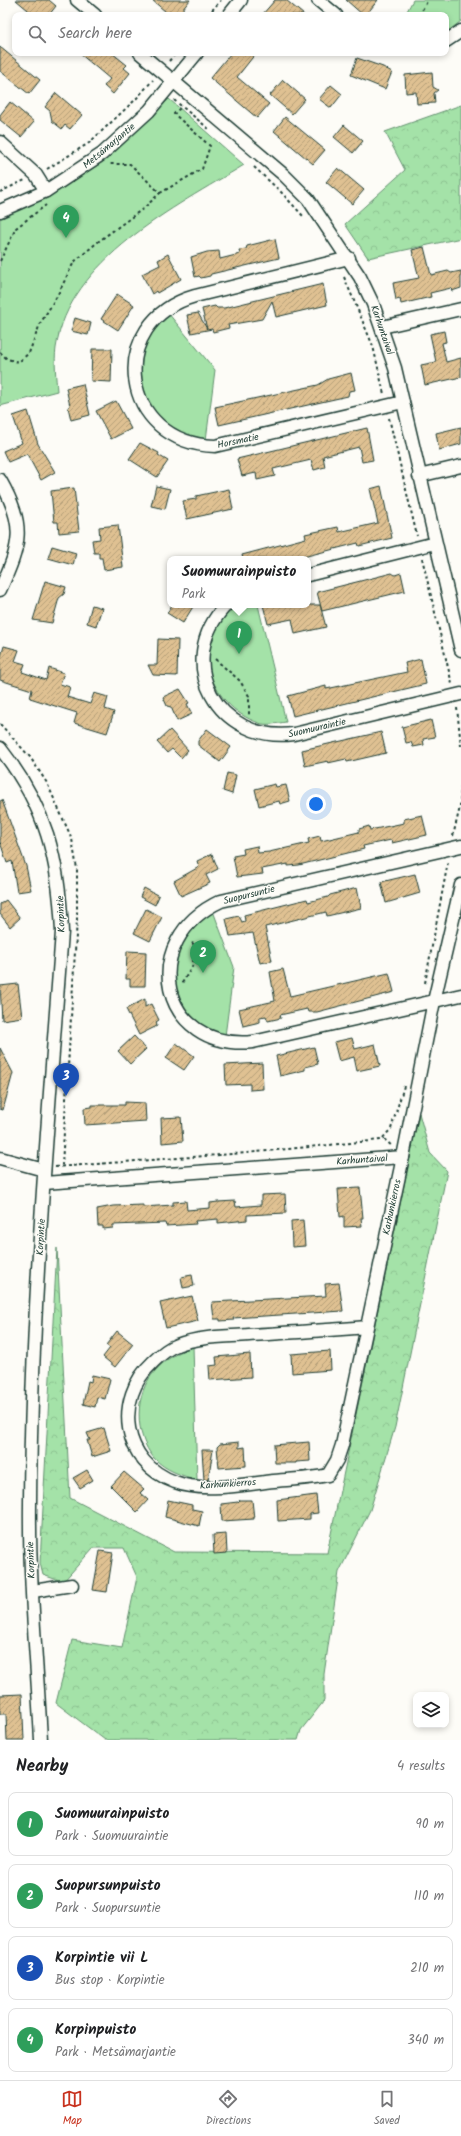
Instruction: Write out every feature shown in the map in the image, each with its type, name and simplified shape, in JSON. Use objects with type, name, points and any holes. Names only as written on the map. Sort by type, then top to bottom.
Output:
[{"type":"street","points":[[77,0],[91,12]]},
{"type":"street","points":[[231,12],[241,0]]},
{"type":"street","points":[[318,0],[332,12]]},
{"type":"street","points":[[449,39],[461,31]]},
{"type":"street","name":"Karhuntaival","points":[[144,56],[284,175],[308,199],[349,258],[373,304],[395,368],[435,543],[458,624],[461,650]]},
{"type":"street","name":"Metsämarjantie","points":[[0,211],[48,196],[102,154],[127,133],[165,92],[195,56]]},
{"type":"street","points":[[0,142],[36,175],[48,196]]},
{"type":"street","name":"Horsmatie","points":[[349,258],[195,296],[174,304],[164,310],[148,326],[138,346],[134,368],[139,396],[146,411],[162,428],[181,440],[203,446],[226,444],[403,402]]},
{"type":"street","points":[[382,328],[461,309]]},
{"type":"street","points":[[419,476],[461,466]]},
{"type":"street","points":[[0,480],[12,501],[17,517],[18,533],[16,549],[0,590]]},
{"type":"street","points":[[311,574],[435,543]]},
{"type":"street","name":"Suomuuraintie","points":[[224,608],[213,622],[208,632],[202,654],[204,677],[213,698],[228,716],[247,729],[270,735],[294,734],[458,695]]},
{"type":"street","name":"Korpintie","points":[[0,748],[31,793],[41,816],[57,869],[62,932],[44,1170],[32,1400],[30,1507],[41,1740]]},
{"type":"street","name":"Suopursuntie","points":[[456,847],[221,901],[202,912],[183,930],[174,945],[168,967],[168,978],[172,996],[180,1012],[197,1029],[218,1040],[241,1043],[461,995]]},
{"type":"street","points":[[403,1157],[434,1001],[461,885]]},
{"type":"street","name":"Karhuntaival","points":[[44,1183],[403,1157]]},
{"type":"street","name":"Karhunkierros","points":[[367,1327],[205,1339],[176,1345],[148,1366],[135,1385],[127,1408],[127,1420],[133,1443],[154,1471],[186,1486],[216,1486],[328,1475],[337,1460],[342,1445],[367,1327],[403,1157]]},
{"type":"street","points":[[0,1158],[44,1170]]},
{"type":"street","points":[[33,1591],[72,1586]]},
{"type":"path","points":[[211,12],[221,0]]},
{"type":"path","points":[[421,12],[428,0]]},
{"type":"path","points":[[0,192],[36,175],[89,143],[135,100],[173,56]]},
{"type":"path","points":[[151,82],[211,130]]},
{"type":"path","points":[[0,352],[7,359],[19,362],[29,353],[40,324],[58,296],[74,262],[98,241],[144,208],[160,193],[202,169],[210,146],[174,114],[181,107]]},
{"type":"path","points":[[107,164],[130,164],[160,193]]},
{"type":"path","points":[[252,165],[281,192],[308,222]]},
{"type":"path","points":[[0,261],[16,228],[48,196]]},
{"type":"path","points":[[335,261],[359,310],[373,346],[419,547],[458,695],[461,746]]},
{"type":"path","points":[[202,654],[218,660],[240,682],[249,696],[250,702],[247,729]]},
{"type":"path","points":[[420,1004],[456,847],[461,784]]},
{"type":"path","points":[[172,996],[192,967],[196,948],[183,930]]},
{"type":"path","points":[[44,1170],[62,1165],[246,1154],[381,1140],[391,1129],[405,1082]]},
{"type":"green space","points":[[413,0],[461,0],[461,21],[449,31],[449,12],[407,12]]},
{"type":"green space","points":[[169,99],[244,165],[158,218],[129,239],[103,262],[81,288],[65,317],[55,353],[57,391],[0,406],[0,217],[51,194],[103,162]]},
{"type":"green space","points":[[461,105],[461,238],[368,258],[345,224],[405,170],[385,132]]},
{"type":"green space","points":[[168,313],[215,370],[206,440],[187,437],[171,428],[151,407],[145,394],[141,365],[144,350],[150,333]]},
{"type":"green space","points":[[232,608],[259,608],[286,722],[262,724],[241,714],[227,702],[216,687],[210,670],[208,653],[211,636],[220,619]]},
{"type":"green space","points":[[213,911],[234,967],[225,1036],[202,1026],[191,1017],[179,999],[174,977],[174,966],[180,946],[195,927]]},
{"type":"green space","points":[[419,1113],[430,1153],[447,1171],[395,1427],[370,1510],[339,1572],[324,1674],[324,1701],[301,1730],[298,1740],[105,1740],[56,1703],[72,1640],[122,1648],[137,1577],[124,1548],[93,1548],[63,1582],[43,1575],[40,1563],[57,1248],[70,1498],[174,1552],[327,1553]]},
{"type":"green space","points":[[193,1346],[197,1480],[169,1469],[154,1458],[147,1449],[143,1438],[139,1414],[143,1391],[148,1380],[155,1371],[172,1356]]},
{"type":"building","points":[[16,0],[49,0],[56,6],[51,12],[30,12]]},
{"type":"building","points":[[152,0],[190,0],[180,12],[166,12]]},
{"type":"building","points":[[275,0],[286,0],[300,12],[265,12]]},
{"type":"building","points":[[346,0],[378,0],[368,12],[360,12]]},
{"type":"building","points":[[0,47],[40,80],[29,94],[0,71]]},
{"type":"building","points":[[83,56],[116,56],[127,65],[124,68],[130,73],[113,94],[104,86],[110,79]]},
{"type":"building","points":[[228,56],[254,56],[237,77],[269,104],[257,118],[210,78]]},
{"type":"building","points":[[357,58],[383,67],[392,72],[385,89],[351,75]]},
{"type":"building","points":[[432,72],[433,87],[438,90],[434,93],[435,103],[417,104],[416,92],[406,93],[405,75]]},
{"type":"building","points":[[283,80],[305,99],[292,114],[270,95]]},
{"type":"building","points":[[331,85],[342,94],[331,108],[319,99]]},
{"type":"building","points":[[56,93],[82,115],[70,129],[65,125],[62,129],[52,121],[50,111],[45,107]]},
{"type":"building","points":[[10,102],[34,122],[21,137],[0,120],[0,115]]},
{"type":"building","points":[[285,117],[325,150],[313,164],[274,131]]},
{"type":"building","points":[[344,125],[363,141],[353,153],[334,137]]},
{"type":"building","points":[[338,168],[364,190],[352,204],[326,182]]},
{"type":"building","points":[[275,239],[279,258],[211,274],[210,276],[201,278],[199,276],[195,277],[191,257],[207,252],[219,251],[220,259],[240,254],[239,250],[246,249],[247,246]]},
{"type":"building","points":[[424,247],[431,275],[448,271],[451,273],[461,271],[461,288],[452,291],[451,288],[430,293],[431,297],[401,304],[400,299],[396,300],[393,283],[419,278],[412,250]]},
{"type":"building","points":[[168,254],[181,279],[157,293],[156,291],[152,294],[142,274],[160,265],[158,260]]},
{"type":"building","points":[[323,284],[327,305],[276,317],[272,301],[262,319],[228,325],[229,328],[213,332],[212,329],[191,333],[187,315],[198,313],[207,329],[202,309],[215,306],[217,308],[224,308]]},
{"type":"building","points":[[117,294],[134,305],[118,330],[101,319]]},
{"type":"building","points":[[75,318],[91,323],[88,335],[71,331]]},
{"type":"building","points":[[444,331],[446,342],[442,343],[446,362],[461,358],[461,377],[425,385],[421,365],[436,362],[430,334]]},
{"type":"building","points":[[92,349],[112,349],[111,382],[91,381]]},
{"type":"building","points":[[351,373],[355,390],[349,391],[348,396],[219,425],[215,407],[318,385],[328,379]]},
{"type":"building","points":[[83,384],[90,415],[71,420],[66,388]]},
{"type":"building","points":[[116,401],[131,429],[111,439],[96,411]]},
{"type":"building","points":[[28,411],[38,444],[55,472],[41,480],[27,454],[8,462],[3,451],[22,443],[13,416]]},
{"type":"building","points":[[461,427],[461,444],[439,450],[436,433]]},
{"type":"building","points":[[367,428],[373,460],[362,462],[359,447],[323,456],[325,467],[314,470],[311,460],[273,469],[275,476],[257,480],[256,473],[242,476],[237,459]]},
{"type":"building","points":[[140,443],[159,453],[158,455],[168,461],[157,477],[129,459]]},
{"type":"building","points":[[156,486],[170,489],[165,509],[151,506]]},
{"type":"building","points":[[381,486],[392,538],[359,546],[358,543],[307,556],[242,556],[306,538],[305,534],[338,527],[339,532],[378,523],[370,489]]},
{"type":"building","points":[[74,488],[79,531],[59,533],[58,522],[54,522],[51,491]]},
{"type":"building","points":[[229,489],[233,509],[187,519],[183,501],[196,499],[196,496]]},
{"type":"building","points":[[118,525],[123,567],[104,570],[102,558],[99,558],[99,553],[94,553],[92,540],[100,539],[99,527]]},
{"type":"building","points":[[52,546],[76,553],[73,565],[48,558]]},
{"type":"building","points":[[392,573],[395,575],[401,573],[405,591],[322,611],[317,592]]},
{"type":"building","points":[[45,581],[66,587],[64,594],[59,598],[52,623],[33,620]]},
{"type":"building","points":[[92,605],[102,608],[96,626],[87,623]]},
{"type":"building","points":[[311,605],[320,605],[326,627],[295,634],[292,619],[268,624],[264,608],[311,608]]},
{"type":"building","points":[[170,608],[192,608],[183,623],[167,613]]},
{"type":"building","points":[[158,639],[178,640],[177,676],[153,675],[148,665],[157,665]]},
{"type":"building","points":[[4,646],[19,650],[15,661],[25,664],[22,672],[46,680],[49,668],[64,673],[60,684],[70,687],[67,697],[90,704],[94,693],[108,697],[105,709],[114,712],[107,733],[74,723],[77,713],[30,698],[32,690],[0,680],[0,660]]},
{"type":"building","points":[[421,659],[426,684],[293,716],[288,696],[326,686],[326,689],[407,672],[405,663]]},
{"type":"building","points":[[180,689],[189,703],[187,704],[192,714],[177,721],[171,707],[167,706],[163,697]]},
{"type":"building","points":[[431,720],[435,737],[423,739],[424,745],[413,747],[411,742],[406,743],[402,727]]},
{"type":"building","points":[[207,729],[231,747],[220,762],[198,745],[198,741]]},
{"type":"building","points":[[170,730],[188,750],[181,758],[172,749],[167,753],[157,742]]},
{"type":"building","points":[[381,732],[386,753],[347,762],[346,759],[305,766],[302,750]]},
{"type":"building","points":[[227,773],[236,775],[232,794],[223,791]]},
{"type":"building","points":[[275,784],[276,787],[286,785],[290,801],[280,804],[279,801],[259,806],[255,789]]},
{"type":"building","points":[[2,800],[26,866],[31,890],[17,892],[12,861],[7,863],[0,842],[0,801]]},
{"type":"building","points":[[422,815],[427,835],[392,843],[391,840],[363,846],[364,849],[299,865],[288,866],[288,864],[262,869],[263,874],[237,877],[233,856],[244,854],[243,849],[257,846],[258,853],[269,852],[309,843],[308,839],[320,836],[321,841],[359,832],[359,829],[369,826],[370,830],[404,823],[404,819]]},
{"type":"building","points":[[212,854],[218,869],[206,875],[210,883],[181,896],[174,881],[199,867],[197,861]]},
{"type":"building","points":[[415,874],[420,893],[386,903],[381,882]]},
{"type":"building","points":[[144,888],[159,896],[155,905],[140,897]]},
{"type":"building","points":[[357,888],[361,908],[327,916],[326,912],[265,927],[272,961],[260,963],[253,933],[230,936],[226,919],[239,916],[242,922],[245,921],[244,915],[307,899],[308,902]]},
{"type":"building","points":[[6,900],[20,918],[10,927],[0,914],[0,904]]},
{"type":"building","points":[[146,909],[162,917],[150,941],[134,933]]},
{"type":"building","points":[[127,951],[146,952],[145,986],[130,986],[130,979],[126,979]]},
{"type":"building","points":[[283,969],[290,996],[389,973],[394,992],[317,1012],[308,1012],[307,1009],[280,1015],[281,1018],[268,1021],[266,1016],[260,1017],[260,1022],[243,1026],[239,1009],[275,1001],[270,972]]},
{"type":"building","points":[[18,984],[22,1017],[2,1020],[0,986]]},
{"type":"building","points":[[145,999],[145,1007],[151,1004],[159,1020],[156,1022],[157,1026],[139,1035],[126,1009]]},
{"type":"building","points":[[134,1036],[146,1049],[130,1064],[118,1051]]},
{"type":"building","points":[[352,1038],[355,1049],[375,1044],[380,1066],[357,1071],[354,1057],[339,1061],[334,1042]]},
{"type":"building","points":[[176,1043],[194,1056],[184,1070],[166,1058]]},
{"type":"building","points":[[314,1047],[318,1064],[305,1067],[305,1070],[280,1076],[276,1056]]},
{"type":"building","points":[[0,1048],[13,1073],[3,1110],[0,1109]]},
{"type":"building","points":[[262,1063],[263,1089],[250,1090],[250,1084],[226,1085],[225,1065]]},
{"type":"building","points":[[125,1102],[145,1103],[146,1121],[85,1125],[84,1108],[92,1107],[92,1105],[125,1105]]},
{"type":"building","points":[[181,1117],[183,1141],[162,1143],[161,1118]]},
{"type":"building","points":[[360,1188],[363,1218],[361,1218],[362,1226],[344,1227],[344,1216],[340,1217],[338,1189]]},
{"type":"building","points":[[285,1194],[286,1213],[247,1215],[247,1220],[218,1223],[218,1219],[195,1221],[196,1224],[166,1226],[165,1223],[113,1225],[113,1228],[103,1229],[103,1226],[98,1226],[97,1209],[113,1206],[143,1205],[143,1207],[173,1205],[173,1202],[186,1201],[187,1210],[210,1208],[210,1203],[235,1201],[236,1207],[261,1205],[261,1195]]},
{"type":"building","points":[[303,1220],[305,1246],[292,1247],[291,1221]]},
{"type":"building","points":[[192,1275],[194,1286],[183,1288],[181,1277]]},
{"type":"building","points":[[339,1283],[343,1311],[233,1318],[234,1320],[220,1321],[220,1319],[214,1319],[212,1302],[326,1296],[325,1284]]},
{"type":"building","points":[[192,1296],[198,1321],[166,1328],[160,1303]]},
{"type":"building","points":[[117,1331],[133,1344],[115,1367],[103,1357],[110,1348],[106,1345]]},
{"type":"building","points":[[330,1351],[331,1370],[292,1373],[291,1354]]},
{"type":"building","points":[[250,1354],[251,1377],[210,1380],[209,1366],[217,1365],[216,1357]]},
{"type":"building","points":[[92,1375],[110,1379],[105,1399],[97,1397],[95,1407],[83,1404],[88,1381],[91,1382]]},
{"type":"building","points":[[104,1428],[111,1451],[92,1457],[87,1440],[90,1440],[87,1433]]},
{"type":"building","points":[[239,1442],[239,1448],[245,1447],[246,1466],[219,1468],[217,1447],[220,1444]]},
{"type":"building","points":[[309,1442],[310,1461],[275,1463],[274,1445]]},
{"type":"building","points":[[202,1450],[213,1450],[208,1480],[204,1480]]},
{"type":"building","points":[[87,1470],[93,1480],[80,1488],[73,1478]]},
{"type":"building","points":[[124,1472],[144,1489],[140,1493],[148,1500],[137,1512],[111,1486]]},
{"type":"building","points":[[316,1495],[318,1513],[310,1514],[310,1519],[278,1521],[277,1500]]},
{"type":"building","points":[[168,1500],[192,1505],[192,1509],[202,1511],[199,1526],[165,1517]]},
{"type":"building","points":[[240,1500],[252,1500],[254,1519],[222,1521],[221,1504],[238,1502]]},
{"type":"building","points":[[226,1534],[227,1553],[214,1554],[213,1535]]},
{"type":"building","points":[[100,1551],[113,1553],[107,1592],[93,1590]]},
{"type":"building","points":[[22,1694],[24,1740],[7,1740],[6,1714],[0,1714],[0,1695]]},
{"type":"place","name":"Korpinpuisto","points":[[66,238]]},
{"type":"place","name":"Suomuurainpuisto","points":[[239,654]]},
{"type":"place","name":"Suopursunpuisto","points":[[203,973]]},
{"type":"place","name":"Korpintie vii L","points":[[66,1096]]}]
